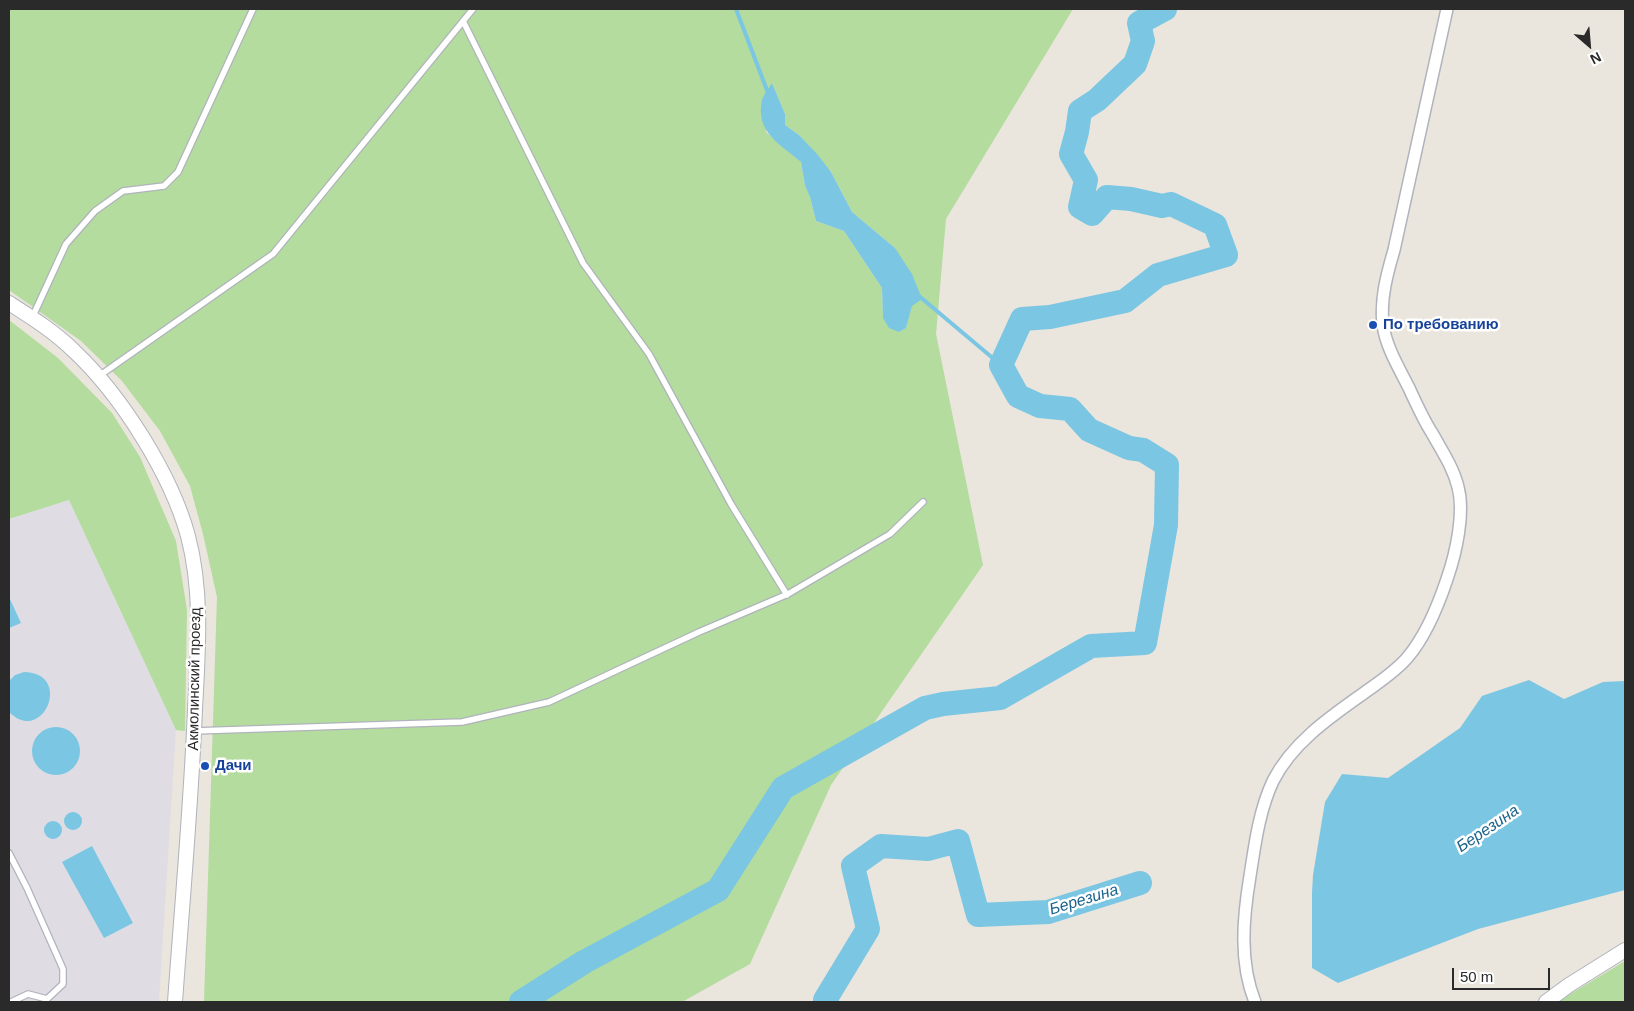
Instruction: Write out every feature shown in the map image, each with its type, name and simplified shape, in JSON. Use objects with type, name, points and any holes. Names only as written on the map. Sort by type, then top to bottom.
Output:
[{"type":"street","points":[[1255,1002],[1246,968],[1244,916],[1259,823],[1274,780],[1296,748],[1345,706],[1389,676],[1419,643],[1447,579],[1456,540],[1461,502],[1458,486],[1443,451],[1392,355],[1385,336],[1382,306],[1385,280],[1394,250],[1447,9]]},
{"type":"street","name":"Акмолинский проезд","points":[[9,303],[72,349],[99,376],[145,440],[173,494],[188,537],[196,581],[199,623],[194,731],[175,1002]]},
{"type":"street","points":[[1546,1002],[1569,985],[1625,950]]},
{"type":"lane","points":[[32,318],[66,244],[95,211],[123,191],[164,186],[178,172],[253,9]]},
{"type":"lane","points":[[99,376],[273,254],[473,9]]},
{"type":"lane","points":[[464,21],[583,264],[649,354],[731,504],[787,594]]},
{"type":"lane","points":[[194,731],[462,722],[549,702],[699,632],[787,594],[890,534],[923,502]]},
{"type":"lane","points":[[9,853],[27,888],[63,969],[63,984],[47,1001],[28,994],[11,1002]]},
{"type":"shaded area","points":[[69,500],[176,730],[159,1002],[9,1002],[9,519]]},
{"type":"green space","points":[[9,9],[1073,9],[946,219],[936,334],[983,565],[831,785],[750,964],[682,1002],[204,1002],[217,597],[190,486],[160,431],[122,381],[81,341],[9,290]],"holes":[[[772,83],[785,114],[785,125],[799,135],[831,172],[852,212],[895,248],[912,305],[906,328],[899,332],[883,317],[882,288],[844,231],[816,221],[805,186],[801,162],[766,132]]]},
{"type":"green space","points":[[9,320],[58,358],[112,413],[140,457],[176,541],[187,610],[185,731],[176,730],[69,500],[9,519]]},
{"type":"green space","points":[[1625,961],[1625,1002],[1557,1002]]},
{"type":"water","points":[[772,83],[785,114],[785,125],[799,135],[817,154],[831,172],[852,212],[895,248],[912,274],[922,299],[912,306],[906,328],[899,332],[889,328],[883,318],[882,288],[844,231],[816,221],[805,186],[801,162],[778,143],[766,129],[762,121],[762,100]]},
{"type":"water","points":[[9,597],[21,623],[9,628]]},
{"type":"water","points":[[24,672],[39,675],[48,683],[50,694],[48,705],[42,715],[33,720],[21,720],[9,712],[9,681],[15,675]]},
{"type":"water","points":[[1529,680],[1564,699],[1603,682],[1625,681],[1625,890],[1478,929],[1338,983],[1312,968],[1313,875],[1325,802],[1342,774],[1388,778],[1460,728],[1482,696]]},
{"type":"water","points":[[51,727],[61,727],[73,734],[80,746],[80,756],[73,768],[61,775],[51,775],[43,771],[36,764],[32,756],[32,746],[36,738],[43,731]]},
{"type":"water","points":[[69,812],[77,812],[82,817],[80,828],[69,830],[64,825],[64,817]]},
{"type":"water","points":[[49,821],[57,821],[62,826],[60,837],[49,839],[44,834],[44,826]]},
{"type":"water","points":[[92,846],[133,923],[104,938],[62,862]]},
{"type":"waterway","points":[[736,9],[768,93]]},
{"type":"waterway","points":[[521,1002],[584,962],[718,890],[783,788],[925,708],[943,704],[1000,698],[1091,646],[1145,643],[1166,525],[1167,465],[1143,450],[1129,448],[1089,430],[1070,409],[1040,406],[1018,396],[1001,365],[1022,319],[1050,317],[1125,301],[1158,275],[1226,255],[1215,225],[1171,204],[1162,206],[1131,199],[1107,197],[1092,214],[1080,207],[1086,180],[1071,154],[1080,111],[1097,100],[1135,64],[1143,41],[1139,23],[1165,9]]},
{"type":"waterway","points":[[919,296],[1001,365]]},
{"type":"waterway","name":"Березина","points":[[827,1002],[825,1000],[868,929],[853,866],[881,846],[928,849],[958,841],[978,915],[1048,912],[1140,883]]},
{"type":"place","name":"По требованию","points":[[1373,325]]},
{"type":"place","name":"Дачи","points":[[205,766]]}]
